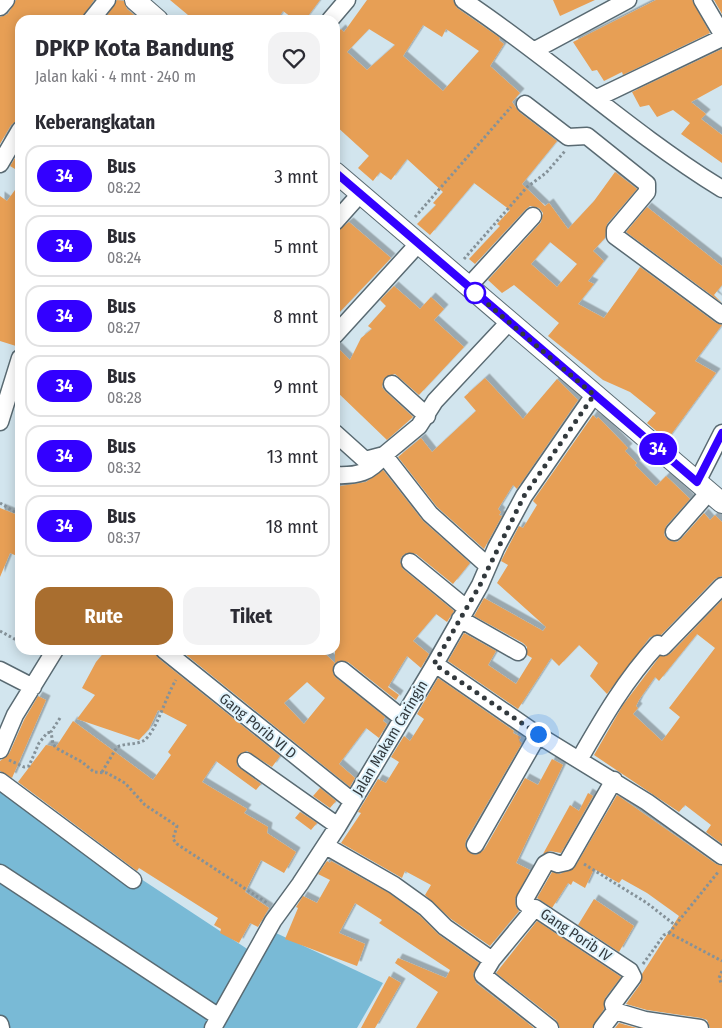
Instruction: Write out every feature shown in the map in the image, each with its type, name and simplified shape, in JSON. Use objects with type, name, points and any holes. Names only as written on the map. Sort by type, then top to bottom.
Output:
[{"type":"main road","points":[[135,0],[152,15]]},
{"type":"main road","points":[[340,176],[709,492]]},
{"type":"street","points":[[0,7],[6,0]]},
{"type":"street","points":[[96,15],[107,0]]},
{"type":"street","points":[[334,15],[347,0]]},
{"type":"street","points":[[463,0],[535,50],[692,170],[722,189]]},
{"type":"street","points":[[535,50],[628,0]]},
{"type":"street","points":[[702,0],[722,34]]},
{"type":"street","points":[[597,98],[722,38]]},
{"type":"street","points":[[525,104],[568,137],[587,136],[643,179],[649,187],[615,230],[615,236],[722,315]]},
{"type":"street","points":[[1,160],[15,138]]},
{"type":"street","points":[[340,216],[360,194]]},
{"type":"street","points":[[468,287],[533,216]]},
{"type":"street","points":[[340,330],[418,244]]},
{"type":"street","points":[[340,475],[366,472],[374,468],[384,455],[419,426],[436,401],[509,322]]},
{"type":"street","points":[[0,422],[15,374]]},
{"type":"street","points":[[392,384],[427,416]]},
{"type":"street","name":"Jalan Makam Caringin","points":[[216,1022],[280,912],[326,846],[434,664],[463,614],[524,496],[594,395]]},
{"type":"street","points":[[674,532],[709,492],[722,433]]},
{"type":"street","points":[[340,438],[365,460],[384,455]]},
{"type":"street","points":[[384,455],[430,514],[488,566]]},
{"type":"street","points":[[410,562],[463,614],[518,652]]},
{"type":"street","points":[[578,760],[621,688],[642,661],[658,644],[663,647],[722,586]]},
{"type":"street","points":[[0,750],[15,715],[52,655]]},
{"type":"street","name":"Gang Porib VI D","points":[[170,655],[352,801]]},
{"type":"street","points":[[434,664],[578,760],[614,780],[722,856]]},
{"type":"street","points":[[0,670],[33,687]]},
{"type":"street","points":[[342,670],[402,718]]},
{"type":"street","points":[[475,845],[538,734]]},
{"type":"street","points":[[246,760],[338,826]]},
{"type":"street","points":[[533,909],[524,902],[545,864],[550,862],[564,864],[570,857],[614,780]]},
{"type":"street","points":[[0,781],[133,880]]},
{"type":"street","points":[[326,846],[394,886],[426,908],[445,927],[492,960],[483,975],[550,1028]]},
{"type":"street","points":[[0,873],[216,1022]]},
{"type":"street","name":"Gang Porib IV","points":[[492,960],[533,909],[537,908],[630,970],[633,977]]},
{"type":"street","points":[[615,1011],[613,1004],[633,977]]},
{"type":"street","points":[[602,1028],[615,1011]]},
{"type":"street","points":[[615,1011],[645,1020],[700,1028]]},
{"type":"street","points":[[0,1024],[1,1028]]},
{"type":"path","points":[[403,230],[448,182],[502,116],[515,104],[520,102],[525,104]]},
{"type":"path","points":[[452,272],[527,187],[546,174],[576,137]]},
{"type":"path","points":[[0,503],[15,512]]},
{"type":"path","points":[[0,631],[15,639]]},
{"type":"path","points":[[101,772],[117,747],[128,742],[141,742],[149,735],[156,724],[165,699],[184,666]]},
{"type":"path","points":[[0,756],[27,768],[43,737],[52,732],[60,718]]},
{"type":"path","points":[[52,732],[53,744],[56,748],[82,762],[94,772],[106,772],[125,782],[145,805],[174,823],[177,826],[173,839],[177,844],[280,912]]},
{"type":"path","points":[[570,857],[647,903],[675,925]]},
{"type":"path","points":[[633,977],[664,935],[669,933],[722,867]]},
{"type":"path","points":[[669,933],[722,961]]},
{"type":"path","points":[[722,971],[719,978],[722,985]]},
{"type":"shaded area","points":[[0,786],[261,958],[276,933],[383,983],[357,1028],[0,1028]]},
{"type":"building","points":[[16,0],[94,0],[84,15],[15,15],[15,122],[11,125],[0,144],[0,17],[8,14]]},
{"type":"building","points":[[117,0],[124,1],[127,9],[134,15],[107,15]]},
{"type":"building","points":[[170,0],[320,0],[309,15],[288,15],[283,11],[280,15],[188,15]]},
{"type":"building","points":[[367,0],[453,0],[457,8],[500,38],[499,40],[504,44],[490,66],[520,93],[512,102],[519,112],[557,141],[522,184],[545,206],[549,203],[568,229],[594,201],[615,172],[637,189],[607,224],[605,238],[593,251],[604,261],[588,281],[594,284],[578,304],[604,318],[640,267],[716,323],[722,325],[695,361],[716,373],[667,440],[647,423],[656,413],[630,392],[603,380],[548,336],[559,323],[514,285],[502,293],[488,280],[541,222],[543,213],[539,208],[530,206],[526,209],[475,264],[469,259],[500,226],[497,224],[510,210],[474,183],[430,235],[417,224],[436,205],[433,203],[443,192],[407,159],[391,180],[380,172],[373,181],[358,168],[369,156],[340,130],[341,29],[344,32]],"holes":[[[423,25],[442,37],[446,29],[479,51],[443,91],[403,56]],[[369,29],[395,45],[367,70],[347,52]],[[550,242],[577,264],[557,287],[531,264]]]},
{"type":"building","points":[[553,0],[595,0],[560,16]]},
{"type":"building","points":[[656,0],[692,0],[710,33],[623,75],[622,72],[604,81],[597,70],[592,71],[573,42]]},
{"type":"building","points":[[714,0],[722,0],[722,14]]},
{"type":"building","points":[[722,49],[722,85],[691,102],[706,114],[701,119],[722,135],[722,163],[681,134],[690,123],[673,110],[657,117],[649,105],[640,107],[632,92]]},
{"type":"building","points":[[15,158],[15,169],[10,166]]},
{"type":"building","points":[[15,190],[15,346],[0,341],[0,196],[7,201]]},
{"type":"building","points":[[647,207],[722,266],[722,285],[714,295],[722,303],[626,232]]},
{"type":"building","points":[[349,222],[391,258],[340,312],[340,229]]},
{"type":"building","points":[[394,286],[420,309],[431,297],[444,309],[434,320],[464,347],[419,395],[395,374],[384,378],[382,387],[413,417],[387,440],[340,395],[340,350],[350,360],[361,338],[372,329],[368,326],[386,306],[380,300]]},
{"type":"building","points":[[485,378],[523,419],[557,379],[578,400],[517,489],[513,485],[498,509],[501,512],[499,515],[502,516],[484,549],[437,507],[398,457],[421,438],[432,452],[476,411],[464,397]]},
{"type":"building","points":[[593,415],[597,419],[598,417],[628,448],[625,451],[637,463],[635,465],[656,486],[666,476],[690,499],[666,526],[664,535],[668,540],[677,542],[681,539],[704,513],[710,520],[715,515],[722,522],[722,576],[715,579],[661,635],[650,637],[607,694],[590,676],[598,663],[579,645],[559,666],[551,658],[518,709],[448,661],[464,633],[496,651],[488,665],[516,684],[532,658],[527,655],[527,647],[523,643],[474,616],[484,598],[543,631],[546,627],[497,583],[508,565],[501,561],[519,526],[523,528],[537,505],[533,501]]},
{"type":"building","points":[[383,470],[423,521],[470,563],[453,584],[416,554],[407,553],[402,556],[400,561],[403,569],[454,611],[447,622],[436,614],[413,641],[429,654],[421,668],[407,656],[388,687],[399,695],[396,700],[348,662],[339,661],[334,664],[333,673],[335,677],[385,717],[383,721],[387,724],[379,738],[366,728],[339,764],[355,778],[350,787],[186,655],[326,655],[335,663],[335,655],[340,655],[340,486],[366,482]],"holes":[[[307,682],[325,698],[304,724],[284,703]]]},
{"type":"building","points":[[0,508],[15,514],[15,555],[10,553],[0,577]]},
{"type":"building","points":[[722,600],[722,844],[706,832],[711,825],[685,805],[679,812],[594,755],[623,705],[660,656],[670,654]],"holes":[[[697,634],[715,648],[669,708],[680,717],[662,741],[633,714],[638,708],[636,706],[639,700],[655,677],[659,681]]]},
{"type":"building","points":[[102,655],[156,655],[280,756],[272,767],[247,751],[238,756],[237,766],[261,784],[256,790],[216,761],[202,782],[247,809],[244,813],[268,827],[267,833],[296,852],[284,873],[261,860],[245,892],[269,908],[258,927],[250,923],[239,943],[220,933],[221,929],[214,925],[218,918],[139,868],[137,871],[18,782],[46,745],[56,747],[73,721],[153,780],[171,755],[168,752],[187,725],[158,710],[149,729],[139,740],[77,719],[95,695],[82,688]]},
{"type":"building","points":[[438,678],[521,737],[519,740],[522,743],[466,840],[465,846],[470,853],[476,855],[484,850],[525,778],[538,785],[552,759],[563,765],[516,863],[530,870],[515,899],[516,907],[519,911],[490,946],[451,919],[425,895],[431,885],[405,871],[402,878],[341,843],[361,813],[358,812],[378,779],[386,783],[399,762],[391,757],[404,736],[410,741],[424,719],[417,714]]},
{"type":"building","points":[[38,696],[46,700],[12,778],[0,771],[0,761],[9,754],[24,720]]},
{"type":"building","points":[[320,788],[336,801],[330,808],[313,796]]},
{"type":"building","points":[[588,793],[593,796],[561,853],[550,851],[543,854],[570,805],[579,811]]},
{"type":"building","points":[[617,795],[716,864],[722,866],[722,1028],[710,1028],[707,1020],[701,1018],[647,1010],[626,1004],[641,983],[642,974],[679,916],[647,893],[622,879],[619,883],[594,869],[585,888],[573,881],[571,885],[568,883],[552,908],[537,898],[552,872],[560,874],[575,867]]},
{"type":"building","points":[[300,812],[317,823],[311,830],[295,818]]},
{"type":"building","points":[[327,861],[330,863],[331,861],[389,893],[420,916],[439,935],[479,963],[473,974],[476,983],[534,1028],[416,1028],[438,992],[395,963],[398,958],[446,978],[450,970],[379,923],[382,920],[355,903],[339,933],[365,944],[357,966],[285,939],[298,908],[296,907],[303,896],[317,903],[330,880],[318,874]]},
{"type":"building","points":[[594,899],[634,926],[619,952],[578,925]]},
{"type":"building","points":[[537,921],[621,977],[605,998],[604,1009],[592,1028],[560,1028],[556,1020],[496,973]]},
{"type":"building","points":[[389,976],[401,983],[375,1028],[361,1028]]},
{"type":"building","points":[[619,1023],[637,1028],[615,1028]]},
{"type":"bus line","name":"34","points":[[340,176],[697,482],[722,433]]},
{"type":"route","points":[[475,293],[594,395],[524,496],[496,548],[480,585],[434,664],[538,734]]}]
